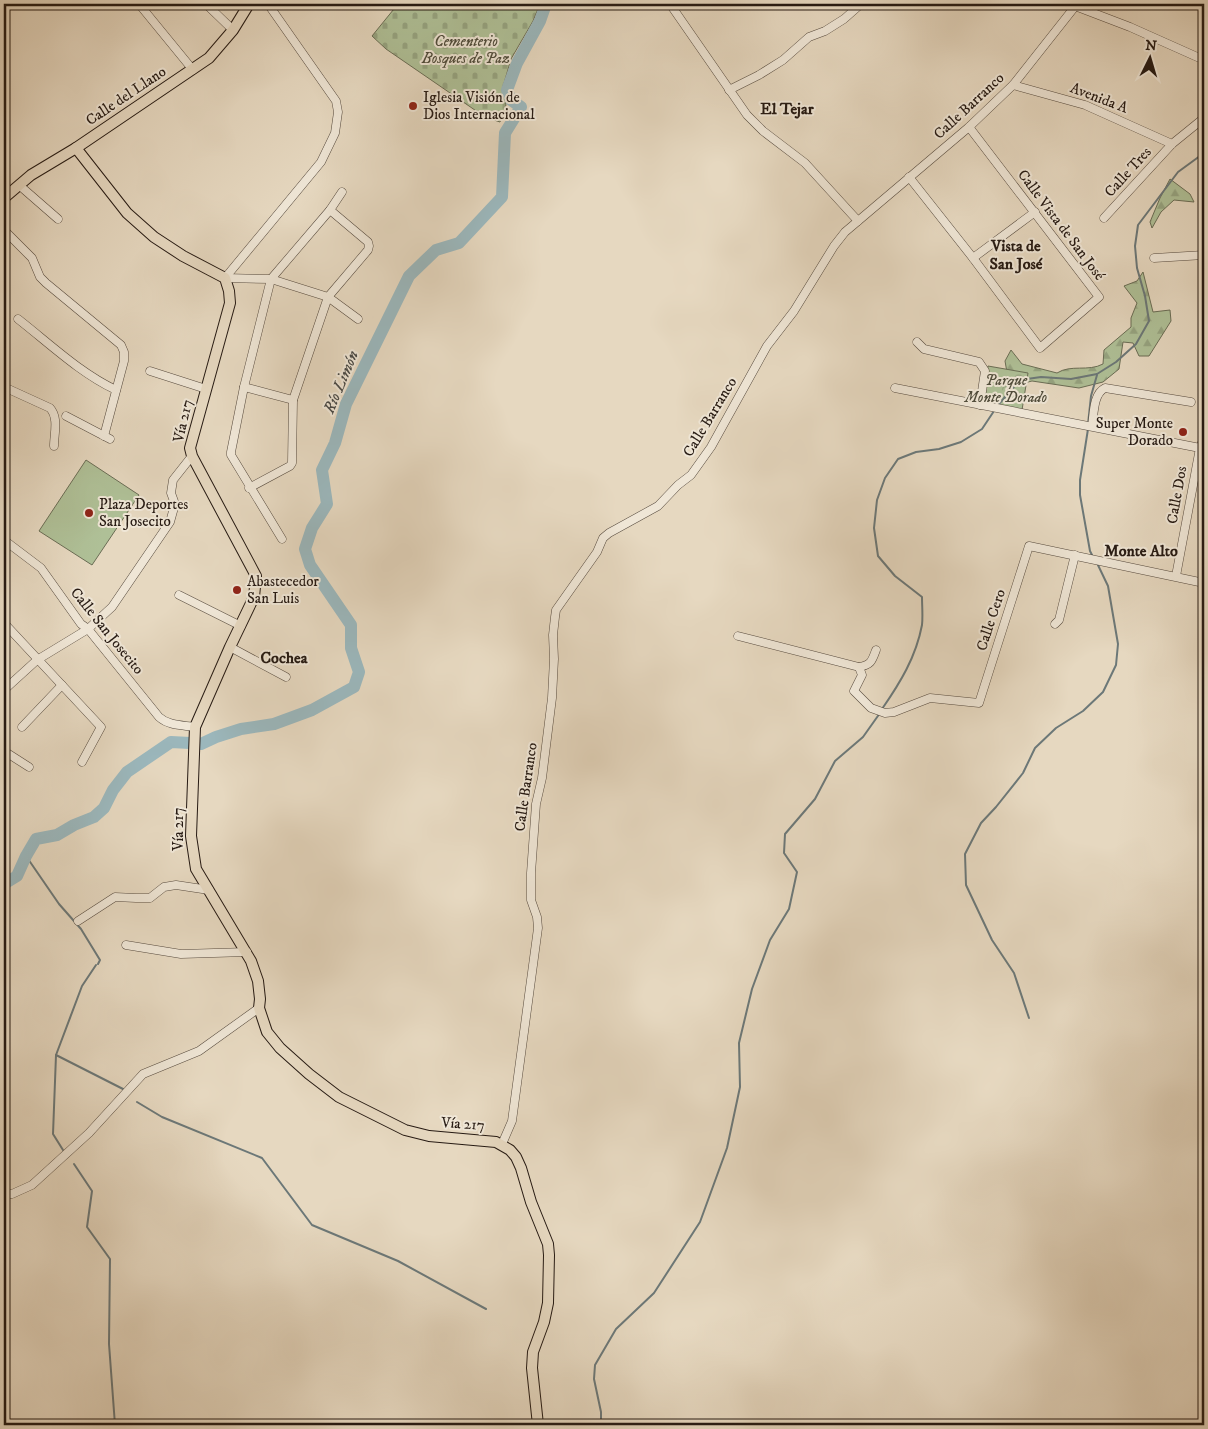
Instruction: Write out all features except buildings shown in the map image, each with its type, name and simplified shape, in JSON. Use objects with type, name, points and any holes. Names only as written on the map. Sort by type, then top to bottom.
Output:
[{"type":"main road","name":"Calle del Llano","points":[[4,198],[31,175],[76,148],[209,58],[233,30],[249,4]]},
{"type":"main road","points":[[76,148],[127,213],[154,237],[183,256],[225,278]]},
{"type":"main road","name":"Vía 217","points":[[225,278],[230,303],[190,448],[192,456],[256,576],[254,597],[195,727],[191,836],[196,869],[247,952],[258,981],[259,1008],[267,1032],[280,1048],[339,1097],[405,1130],[429,1136],[482,1140],[502,1144],[516,1157],[548,1244],[548,1303],[532,1360],[538,1425]]},
{"type":"street","points":[[139,4],[192,70]]},
{"type":"street","points":[[206,4],[233,30]]},
{"type":"street","points":[[225,278],[321,162],[335,133],[338,112],[336,100],[268,4]]},
{"type":"street","points":[[670,4],[747,115],[805,163],[858,222]]},
{"type":"street","points":[[728,90],[759,75],[782,60],[809,37],[844,19],[861,4]]},
{"type":"street","points":[[1075,5],[1204,60]]},
{"type":"street","name":"Calle Barranco","points":[[502,1144],[512,1121],[538,928],[537,917],[531,900],[533,835],[552,698],[553,635],[556,610],[597,552],[603,538],[609,532],[658,506],[678,485],[691,475],[711,447],[767,346],[794,311],[834,246],[845,232],[968,127],[1013,85],[1075,5]]},
{"type":"street","name":"Avenida A","points":[[1013,85],[1085,104],[1172,144]]},
{"type":"street","name":"Calle Tres","points":[[1104,218],[1172,144],[1204,118]]},
{"type":"street","name":"Calle Vista de San José","points":[[909,178],[973,258],[1040,348],[1099,297],[968,127]]},
{"type":"street","points":[[19,185],[58,219]]},
{"type":"street","points":[[282,539],[231,455],[244,387],[271,279],[330,210],[342,192]]},
{"type":"street","points":[[250,488],[290,466],[292,463],[293,400],[328,297],[368,250],[368,242],[330,210]]},
{"type":"street","points":[[973,258],[1035,212]]},
{"type":"street","points":[[4,230],[32,258],[40,277],[121,345],[124,352],[124,361],[116,390],[107,438],[66,416]]},
{"type":"street","points":[[1154,258],[1204,255]]},
{"type":"street","points":[[225,278],[271,279],[328,297],[358,319]]},
{"type":"street","points":[[18,319],[82,370],[116,390]]},
{"type":"street","points":[[918,342],[924,349],[979,362],[985,371],[980,405]]},
{"type":"street","points":[[150,371],[206,388]]},
{"type":"street","points":[[4,387],[50,408],[54,413],[55,421],[54,446]]},
{"type":"street","points":[[244,387],[293,400]]},
{"type":"street","points":[[895,388],[1200,448]]},
{"type":"street","points":[[1092,426],[1097,395],[1104,388],[1191,402]]},
{"type":"street","name":"Calle Dos","points":[[1176,576],[1200,448],[1204,438]]},
{"type":"street","points":[[4,690],[37,660],[88,629],[112,607],[170,522],[175,504],[171,493],[173,480],[192,456]]},
{"type":"street","name":"Calle San Josecito","points":[[4,540],[41,568],[81,624],[88,629],[159,717],[172,724],[195,727]]},
{"type":"street","name":"Calle Cero","points":[[859,666],[862,675],[854,691],[872,708],[880,712],[894,712],[930,698],[979,703],[1029,546],[1075,555]]},
{"type":"street","points":[[1055,624],[1059,620],[1075,555],[1204,583]]},
{"type":"street","points":[[179,595],[241,626]]},
{"type":"street","points":[[4,623],[101,727],[82,762]]},
{"type":"street","points":[[738,636],[859,666],[867,666],[871,663],[876,650]]},
{"type":"street","points":[[230,647],[286,677]]},
{"type":"street","points":[[22,728],[62,685]]},
{"type":"street","points":[[4,762],[6,752],[29,767]]},
{"type":"street","points":[[78,921],[115,896],[150,898],[164,887],[176,885],[209,890]]},
{"type":"street","points":[[126,945],[182,954],[247,952]]},
{"type":"street","points":[[4,1194],[12,1194],[32,1185],[89,1133],[143,1074],[199,1051],[259,1008]]},
{"type":"green space","name":"Cementerio Bosques de Paz","points":[[398,4],[540,4],[533,21],[511,59],[502,90],[506,105],[500,122],[485,117],[386,49],[372,36]]},
{"type":"green space","points":[[1170,179],[1190,194],[1194,202],[1174,200],[1161,212],[1152,228],[1150,222]]},
{"type":"green space","points":[[1143,272],[1153,312],[1170,310],[1171,321],[1149,356],[1139,356],[1133,343],[1123,342],[1119,369],[1103,382],[1079,388],[1032,381],[1009,384],[1005,361],[1011,350],[1022,364],[1057,373],[1062,370],[1091,368],[1103,364],[1104,350],[1131,327],[1131,318],[1137,303],[1124,286],[1137,281]]},
{"type":"green space","name":"Parque Monte Dorado","points":[[988,366],[1028,373],[1022,410],[984,402]]},
{"type":"green space","name":"Plaza Deportes San Josecito","points":[[86,460],[139,495],[92,565],[39,531]]},
{"type":"waterway","name":"Río Limón","points":[[201,744],[241,729],[274,724],[312,710],[354,687],[359,672],[351,648],[351,625],[310,565],[305,549],[312,528],[327,504],[322,470],[335,443],[346,404],[409,276],[436,250],[459,243],[502,197],[505,133],[521,107],[511,100],[507,90],[517,63],[540,21],[546,4]]},
{"type":"waterway","points":[[998,405],[1020,380],[1041,377],[1071,379],[1097,374],[1116,362],[1136,344],[1149,321],[1145,296],[1137,268],[1135,246],[1138,225],[1178,172],[1204,153]]},
{"type":"waterway","points":[[1088,424],[1091,396],[1097,375]]},
{"type":"waterway","points":[[882,709],[911,659],[922,625],[922,597],[895,576],[878,556],[874,528],[877,500],[885,478],[898,459],[916,452],[939,449],[961,442],[982,429],[994,411]]},
{"type":"waterway","points":[[1088,429],[1080,480],[1080,495],[1090,551],[1093,557]]},
{"type":"waterway","points":[[1029,1018],[1014,973],[992,940],[966,885],[965,854],[981,823],[1023,773],[1035,748],[1056,728],[1083,711],[1103,692],[1116,665],[1118,644],[1108,586],[1097,563]]},
{"type":"waterway","points":[[601,1425],[601,1412],[594,1379],[595,1365],[616,1329],[654,1293],[700,1222],[727,1148],[740,1087],[739,1043],[752,989],[770,940],[789,909],[797,872],[784,853],[785,834],[815,799],[835,761],[863,737],[880,713]]},
{"type":"waterway","name":"Río Limón","points":[[4,884],[17,876],[36,839],[57,835],[74,825],[94,817],[104,808],[113,790],[127,772],[171,742],[190,743]]},
{"type":"waterway","points":[[26,856],[59,904],[81,929],[100,960],[98,964]]},
{"type":"waterway","points":[[63,1150],[53,1134],[56,1055],[82,986],[96,965]]},
{"type":"waterway","points":[[56,1055],[125,1090]]},
{"type":"waterway","points":[[137,1102],[162,1117],[262,1158],[312,1225],[398,1261],[486,1309]]},
{"type":"waterway","points":[[74,1164],[92,1191],[87,1227],[110,1259],[109,1344],[115,1425]]},
{"type":"place","name":"Iglesia Visión de Dios Internacional","points":[[413,106]]},
{"type":"place","name":"Super Monte Dorado","points":[[1183,432]]},
{"type":"place","name":"Plaza Deportes San Josecito","points":[[89,513]]},
{"type":"place","name":"Abastecedor San Luis","points":[[237,590]]},
{"type":"district","name":"El Tejar","points":[[787,109]]},
{"type":"district","name":"Vista de San José","points":[[1016,255]]},
{"type":"district","name":"Monte Alto","points":[[1141,551]]},
{"type":"district","name":"Cochea","points":[[284,658]]}]
